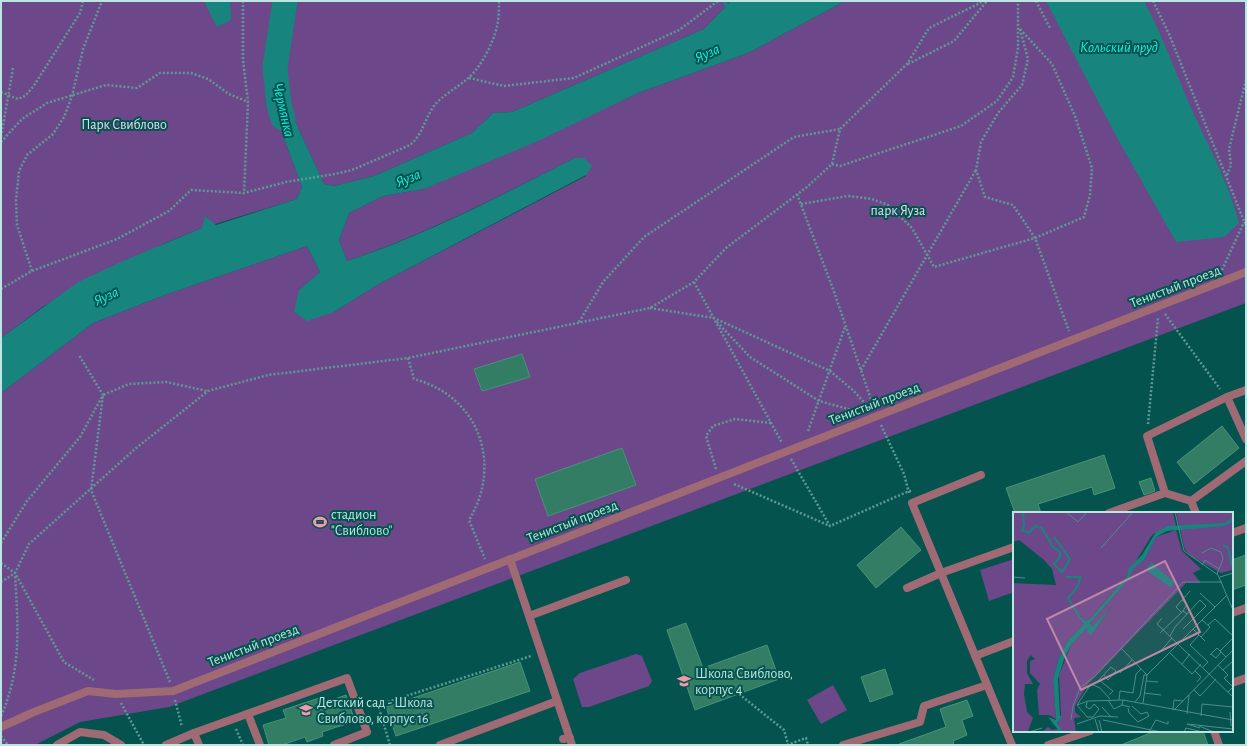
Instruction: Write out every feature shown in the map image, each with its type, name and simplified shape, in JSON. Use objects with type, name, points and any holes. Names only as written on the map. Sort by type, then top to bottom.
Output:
[{"type":"street","name":"Тенистый проезд","points":[[1,727],[34,712],[88,691],[116,694],[173,690],[1246,272]]},
{"type":"street","points":[[1165,493],[1147,436],[1226,397],[1246,390]]},
{"type":"street","points":[[1226,397],[1246,439]]},
{"type":"street","points":[[1191,501],[1246,461]]},
{"type":"street","points":[[981,475],[912,503],[1012,745]]},
{"type":"street","points":[[1112,512],[1165,493],[1191,501]]},
{"type":"street","points":[[1191,501],[1196,512]]},
{"type":"street","points":[[1233,533],[1246,528]]},
{"type":"street","points":[[907,588],[941,573],[1013,547]]},
{"type":"street","points":[[510,559],[557,701],[568,741]]},
{"type":"street","points":[[529,616],[626,580]]},
{"type":"street","points":[[1233,613],[1246,608]]},
{"type":"street","points":[[975,656],[1013,641]]},
{"type":"street","points":[[166,745],[194,733],[347,678],[367,732],[334,745]]},
{"type":"street","points":[[1233,683],[1246,678]]},
{"type":"street","points":[[843,745],[920,722],[924,706],[987,685]]},
{"type":"street","points":[[440,745],[557,701]]},
{"type":"street","points":[[248,714],[260,745]]},
{"type":"street","points":[[57,745],[80,732],[104,735],[121,745]]},
{"type":"street","points":[[1048,745],[1087,732]]},
{"type":"street","points":[[1214,732],[1219,745]]},
{"type":"street","points":[[194,733],[199,745]]},
{"type":"path","points":[[1,92],[18,99],[25,96],[33,87],[80,13],[84,1]]},
{"type":"path","points":[[32,271],[17,225],[16,200],[19,171],[27,155],[53,134],[64,117],[72,96],[83,49],[102,1]]},
{"type":"path","points":[[243,1],[243,60],[248,102],[244,192]]},
{"type":"path","points":[[1,289],[32,271],[117,239],[169,212],[191,190],[244,192],[286,182],[335,174],[352,170],[410,145],[423,131],[425,121],[435,105],[469,78],[488,50],[497,26],[499,1]]},
{"type":"path","points":[[469,78],[504,86],[574,78],[680,30],[718,1]]},
{"type":"path","points":[[1,582],[14,573],[29,544],[91,490],[134,449],[208,391],[268,375],[408,358],[650,308],[694,282],[726,248],[807,187],[832,164],[840,129],[907,64],[929,28],[986,1]]},
{"type":"path","points":[[907,64],[954,41],[986,1]]},
{"type":"path","points":[[832,164],[840,166],[961,126],[998,101],[1013,77],[1020,29],[1018,1]]},
{"type":"path","points":[[1036,1],[1050,28]]},
{"type":"path","points":[[1153,1],[1169,34],[1246,226]]},
{"type":"path","points":[[861,370],[976,170],[981,142],[998,113],[1022,85],[1028,59],[1020,29]]},
{"type":"path","points":[[801,204],[848,196],[872,199],[888,205],[912,228],[926,256],[934,267],[1035,238],[1084,217],[1090,195],[1092,168],[1075,116],[1052,64],[1020,29]]},
{"type":"path","points":[[1,137],[13,68]]},
{"type":"path","points":[[1,142],[22,119],[47,103],[106,85],[137,88],[160,73],[191,73],[208,79],[228,94],[248,102]]},
{"type":"path","points":[[1227,176],[1232,165],[1230,148],[1246,80]]},
{"type":"path","points":[[579,323],[603,282],[644,237],[794,137],[840,129]]},
{"type":"path","points":[[976,170],[985,197],[1012,205],[1035,238],[1073,340]]},
{"type":"path","points":[[797,194],[846,327],[876,416],[904,474],[908,491]]},
{"type":"path","points":[[1215,284],[1245,222]]},
{"type":"path","points":[[694,282],[786,452],[830,526]]},
{"type":"path","points":[[1159,306],[1226,397]]},
{"type":"path","points":[[1147,436],[1159,306]]},
{"type":"path","points":[[650,308],[714,318],[830,371],[854,390],[876,416]]},
{"type":"path","points":[[714,318],[750,357],[819,401],[876,416]]},
{"type":"path","points":[[803,445],[846,327]]},
{"type":"path","points":[[79,355],[103,395],[91,490],[173,690],[185,737]]},
{"type":"path","points":[[408,358],[414,379],[432,385],[453,398],[470,417],[481,439],[485,463],[484,482],[479,500],[468,520],[484,557]]},
{"type":"path","points":[[1,543],[27,502],[80,438],[103,395],[130,384],[166,382],[208,391]]},
{"type":"path","points":[[771,423],[735,419],[713,426],[706,436],[720,478],[830,526],[908,491],[916,492]]},
{"type":"path","points":[[1,563],[14,573],[64,662],[97,682]]},
{"type":"path","points":[[1,716],[10,695],[19,636],[14,573]]},
{"type":"path","points":[[390,745],[378,704],[541,653]]},
{"type":"path","points":[[116,694],[144,745]]},
{"type":"path","points":[[739,694],[784,730],[788,745],[806,738],[808,745]]},
{"type":"path","points":[[232,719],[243,745]]},
{"type":"path","points":[[1,736],[8,745]]},
{"type":"green space","name":"Парк Свиблово","points":[[1,1],[731,1],[704,29],[512,112],[493,113],[472,133],[374,176],[334,186],[324,184],[293,117],[276,73],[278,122],[302,187],[297,199],[202,228],[163,244],[44,306],[1,338]]},
{"type":"green space","name":"парк Яуза","points":[[1246,1],[1246,303],[169,707],[80,722],[35,745],[1,745],[1,393],[93,323],[162,296],[307,246],[320,272],[299,290],[334,312],[377,285],[586,176],[575,158],[434,227],[347,261],[339,240],[349,213],[383,196],[424,189],[638,93],[748,53],[843,2]]},
{"type":"green space","points":[[1013,559],[1013,592],[989,601],[980,570]]},
{"type":"green space","points":[[636,654],[642,656],[652,681],[649,686],[589,707],[582,707],[573,679],[580,673]]},
{"type":"green space","points":[[833,685],[847,710],[821,724],[807,700]]},
{"type":"water","points":[[204,1],[230,1],[231,20],[217,27]]},
{"type":"water","name":"Яуза","points":[[731,1],[865,1],[843,2],[748,53],[638,93],[538,141],[424,189],[383,196],[349,213],[339,240],[347,261],[376,251],[434,227],[575,158],[584,158],[592,166],[586,175],[377,285],[334,312],[307,321],[294,312],[299,290],[320,272],[307,246],[162,296],[93,323],[1,393],[1,338],[78,282],[123,261],[202,228],[205,216],[216,225],[297,199],[302,187],[278,122],[276,72],[293,117],[324,184],[334,186],[374,176],[472,133],[493,113],[512,112],[704,29]]},
{"type":"water","name":"Кольский пруд","points":[[1046,1],[1144,1],[1218,166],[1235,208],[1239,223],[1224,237],[1176,242],[1115,134]]},
{"type":"building","points":[[522,354],[530,377],[482,391],[474,369]]},
{"type":"building","points":[[1222,426],[1239,448],[1194,484],[1177,462]]},
{"type":"building","points":[[622,448],[636,485],[548,516],[535,479]]},
{"type":"building","points":[[1104,455],[1115,488],[1094,495],[1092,487],[1038,504],[1041,512],[1015,512],[1006,488]]},
{"type":"building","points":[[1151,478],[1155,491],[1144,495],[1139,482]]},
{"type":"building","points":[[901,527],[921,550],[876,588],[857,565]]},
{"type":"building","points":[[1246,555],[1246,585],[1233,590],[1233,560]]},
{"type":"building","points":[[686,623],[703,668],[767,645],[779,679],[695,710],[667,630]]},
{"type":"building","points":[[520,662],[530,691],[396,736],[386,707]]},
{"type":"building","points":[[885,669],[893,694],[870,702],[861,677]]},
{"type":"building","points":[[346,695],[355,721],[322,732],[323,736],[307,742],[305,737],[282,745],[269,745],[263,725],[286,718],[283,710],[319,698],[321,704]]},
{"type":"building","points":[[967,700],[973,716],[962,720],[967,735],[953,741],[954,745],[899,745],[946,727],[940,709]]},
{"type":"building","points":[[1153,732],[1203,732],[1208,745],[1121,745]]},
{"type":"waterway","name":"Чермянка","points":[[283,118],[279,105],[275,67],[285,1]]},
{"type":"waterway","points":[[724,1],[729,9]]},
{"type":"place","name":"стадион \"Свиблово\"","points":[[320,522]]},
{"type":"place","name":"Школа Свиблово, корпус 4","points":[[684,681]]},
{"type":"place","name":"Детский сад - Школа Свиблово, корпус 16","points":[[306,710]]}]
